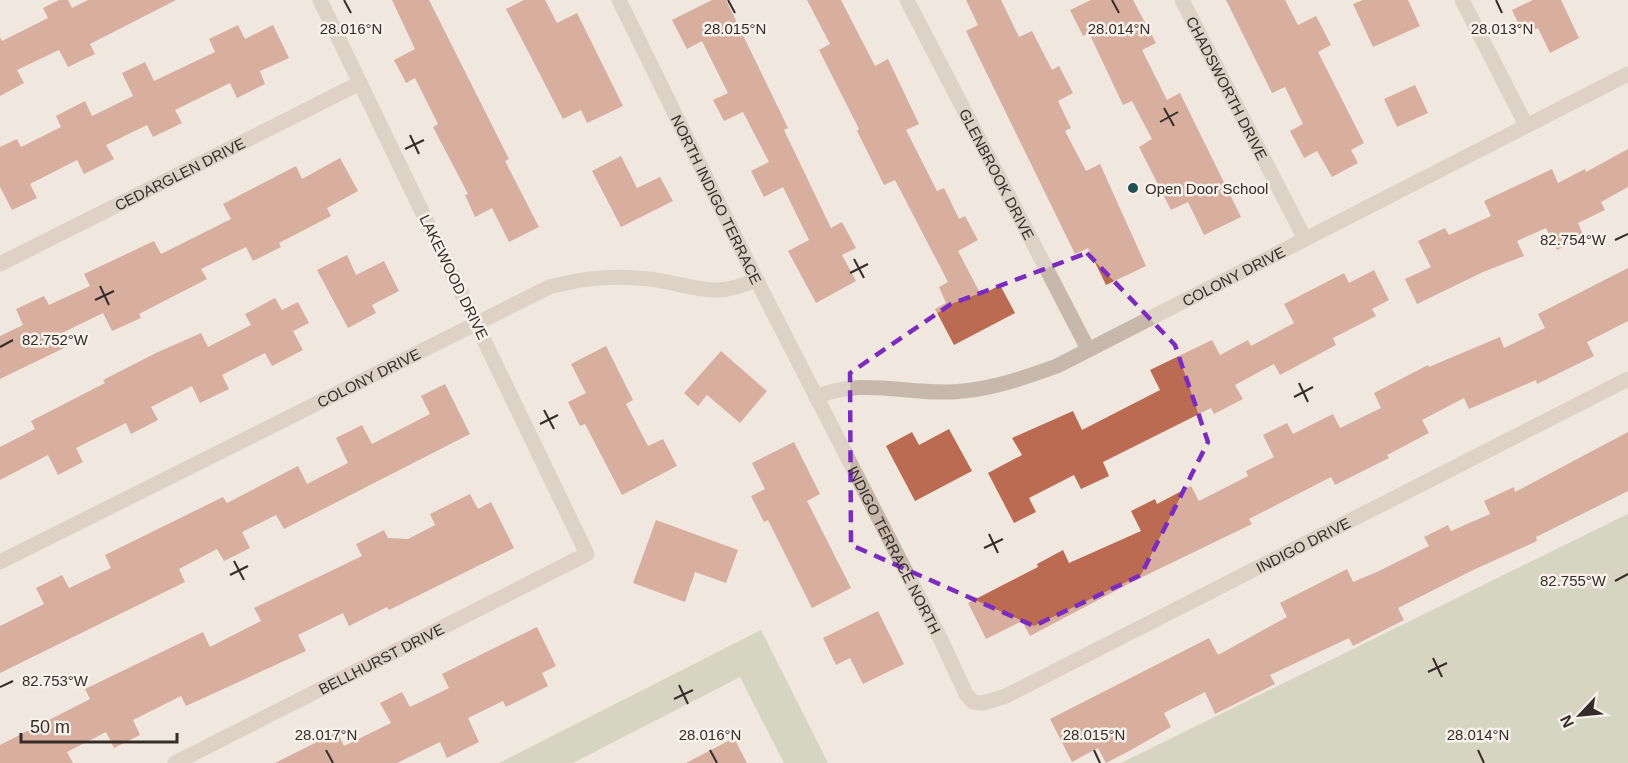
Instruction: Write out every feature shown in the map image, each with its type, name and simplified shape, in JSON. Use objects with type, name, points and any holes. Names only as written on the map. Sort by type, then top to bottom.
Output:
[{"type":"street","name":"LAKEWOOD DRIVE","points":[[320,0],[587,554]]},
{"type":"street","name":"NORTH INDIGO TERRACE","points":[[619,0],[816,397]]},
{"type":"street","name":"GLENBROOK DRIVE","points":[[907,0],[1088,349]]},
{"type":"street","name":"CHADSWORTH DRIVE","points":[[1182,0],[1305,239]]},
{"type":"street","points":[[1462,0],[1526,125]]},
{"type":"street","name":"COLONY DRIVE","points":[[816,397],[850,386],[962,392],[1015,381],[1057,366],[1628,75]]},
{"type":"street","name":"CEDARGLEN DRIVE","points":[[0,264],[360,83]]},
{"type":"street","name":"COLONY DRIVE","points":[[0,562],[549,286],[591,277],[649,279],[717,290],[735,288],[756,279]]},
{"type":"street","name":"INDIGO DRIVE","points":[[973,702],[983,703],[1006,696],[1628,379]]},
{"type":"street","name":"INDIGO TERRACE NORTH","points":[[816,397],[941,640],[966,694],[973,702]]},
{"type":"street","name":"BELLHURST DRIVE","points":[[175,763],[587,554]]},
{"type":"highlighted area","points":[[1087,253],[1175,345],[1208,442],[1141,575],[1034,626],[851,545],[850,373],[951,304]]},
{"type":"green space","points":[[1628,514],[1628,763],[1121,763]]},
{"type":"green space","points":[[761,630],[828,763],[784,763],[740,677],[573,763],[499,763]]},
{"type":"building","points":[[59,0],[68,0],[72,8],[88,0],[176,0],[90,44],[95,54],[68,67],[59,50],[17,70],[24,83],[0,96],[0,37],[2,41],[48,18],[43,8]]},
{"type":"building","points":[[392,0],[429,0],[509,159],[505,161],[539,227],[509,242],[492,208],[475,217],[465,195],[468,194],[433,127],[438,124],[415,78],[406,83],[394,60],[415,49]]},
{"type":"building","points":[[524,0],[545,0],[557,23],[577,13],[623,106],[587,123],[581,110],[563,119],[506,9]]},
{"type":"building","points":[[712,0],[726,0],[788,128],[784,130],[831,228],[842,222],[856,248],[842,255],[856,281],[816,303],[788,251],[809,240],[783,187],[764,197],[751,171],[769,162],[743,112],[724,121],[713,100],[728,93],[702,41],[687,49],[672,20]]},
{"type":"building","points":[[807,0],[841,0],[875,66],[888,59],[919,124],[906,130],[937,191],[944,188],[959,219],[965,216],[978,240],[958,251],[981,295],[1000,285],[1015,313],[954,345],[935,309],[946,303],[939,287],[948,282],[895,180],[884,185],[857,131],[859,129],[819,50],[830,44]]},
{"type":"building","points":[[966,0],[1001,0],[1019,37],[1032,31],[1052,70],[1059,66],[1073,93],[1058,101],[1071,128],[1065,131],[1086,171],[1100,164],[1146,266],[1106,285],[1088,248],[1075,254],[966,31],[978,25]]},
{"type":"building","points":[[1091,0],[1133,0],[1156,43],[1142,50],[1167,100],[1180,93],[1241,217],[1204,235],[1188,202],[1171,210],[1139,147],[1152,139],[1132,101],[1123,105],[1089,33],[1083,36],[1070,10]]},
{"type":"building","points":[[1226,0],[1285,0],[1298,25],[1316,16],[1331,45],[1318,52],[1364,143],[1351,150],[1358,163],[1332,177],[1317,151],[1304,158],[1290,131],[1303,124],[1285,87],[1272,93]]},
{"type":"building","points":[[1363,0],[1408,0],[1420,26],[1373,47],[1353,4]]},
{"type":"building","points":[[1533,0],[1561,0],[1579,38],[1550,53],[1538,28],[1524,35],[1512,10]]},
{"type":"building","points":[[238,25],[245,39],[273,25],[289,58],[260,71],[265,84],[237,98],[230,83],[175,110],[182,123],[153,137],[147,125],[106,145],[114,159],[84,174],[77,160],[30,184],[37,198],[12,210],[0,187],[0,147],[17,139],[21,147],[61,127],[56,116],[85,101],[92,116],[133,96],[122,73],[145,62],[154,81],[215,52],[209,39]]},
{"type":"building","points":[[1415,85],[1428,113],[1397,127],[1384,99]]},
{"type":"building","points":[[1628,149],[1628,187],[1601,202],[1605,210],[1578,223],[1584,237],[1557,250],[1546,228],[1517,241],[1524,256],[1483,272],[1417,304],[1405,279],[1431,267],[1418,241],[1445,228],[1449,235],[1491,216],[1484,201],[1552,169],[1558,183],[1585,169],[1586,172]]},
{"type":"building","points":[[621,156],[637,188],[660,177],[673,201],[621,227],[592,171]]},
{"type":"building","points":[[340,158],[358,191],[327,208],[331,216],[279,243],[281,247],[253,261],[246,247],[201,269],[207,279],[139,314],[141,318],[112,331],[103,313],[62,333],[68,346],[0,379],[0,336],[23,325],[16,309],[44,296],[49,305],[90,286],[84,274],[154,241],[161,254],[231,219],[223,204],[296,166],[302,179]]},
{"type":"building","points":[[347,255],[356,275],[384,261],[399,291],[372,305],[376,313],[348,328],[317,270]]},
{"type":"building","points":[[1628,268],[1628,321],[1587,342],[1594,356],[1537,384],[1536,380],[1469,409],[1464,398],[1422,420],[1429,433],[1387,455],[1389,458],[1335,485],[1331,477],[1249,519],[1252,524],[1132,582],[1030,636],[1022,621],[986,639],[968,603],[1038,567],[1037,564],[1063,550],[1069,563],[1141,531],[1131,511],[1155,499],[1157,504],[1191,486],[1199,501],[1248,476],[1246,471],[1274,457],[1263,435],[1287,423],[1293,434],[1333,414],[1340,428],[1381,408],[1374,393],[1428,365],[1429,367],[1500,337],[1504,348],[1545,328],[1538,314]]},
{"type":"building","points":[[1374,270],[1389,300],[1372,309],[1376,316],[1333,338],[1336,345],[1280,375],[1274,364],[1235,385],[1243,399],[1214,414],[1211,408],[1103,462],[1109,476],[1081,489],[1074,475],[1029,498],[1036,512],[1014,523],[988,473],[1022,455],[1012,438],[1073,411],[1082,430],[1160,390],[1150,370],[1212,340],[1220,355],[1248,340],[1251,346],[1294,323],[1284,304],[1344,273],[1349,283]]},
{"type":"building","points":[[275,298],[282,310],[298,302],[309,323],[293,331],[303,350],[272,366],[265,353],[222,375],[229,389],[200,403],[192,386],[151,407],[158,420],[131,434],[126,423],[76,448],[83,462],[58,475],[48,455],[0,480],[0,447],[35,429],[31,421],[105,383],[103,380],[201,333],[208,347],[251,325],[245,314]]},
{"type":"building","points":[[606,346],[633,400],[626,404],[648,446],[663,439],[677,466],[622,495],[585,424],[580,426],[568,402],[586,393],[571,364]]},
{"type":"building","points":[[721,351],[767,391],[740,423],[707,395],[698,406],[684,393]]},
{"type":"building","points":[[445,384],[470,434],[284,529],[276,515],[242,532],[250,548],[224,561],[217,549],[179,569],[185,582],[0,673],[0,626],[44,604],[36,588],[62,575],[69,588],[111,568],[105,555],[223,497],[227,503],[298,466],[307,484],[348,463],[336,438],[362,425],[372,444],[430,414],[421,396]]},
{"type":"building","points":[[949,429],[972,471],[915,501],[886,446],[912,432],[919,445]]},
{"type":"building","points":[[1628,432],[1628,491],[1536,537],[1537,541],[1398,608],[1404,620],[1353,646],[1349,638],[1270,675],[1275,684],[1215,714],[1205,692],[1164,713],[1171,727],[1131,750],[1106,763],[1098,748],[1072,762],[1050,719],[1209,638],[1218,655],[1287,617],[1280,603],[1347,569],[1353,582],[1379,571],[1429,546],[1424,537],[1448,525],[1451,531],[1490,514],[1484,501],[1514,487],[1515,492]]},
{"type":"building","points":[[794,442],[820,494],[807,501],[851,588],[812,608],[768,520],[764,522],[751,496],[765,489],[752,463]]},
{"type":"building","points":[[470,494],[478,509],[491,502],[514,548],[389,610],[387,607],[349,626],[343,613],[298,635],[306,651],[186,706],[181,696],[133,720],[140,735],[114,748],[106,732],[67,752],[73,763],[0,763],[0,745],[90,699],[85,689],[203,632],[210,647],[261,621],[254,608],[362,556],[356,544],[384,530],[388,538],[408,539],[435,525],[430,514]]},
{"type":"building","points":[[656,520],[738,550],[726,583],[695,572],[685,602],[633,583]]},
{"type":"building","points":[[878,611],[904,664],[863,684],[850,658],[836,665],[823,638]]},
{"type":"building","points":[[537,627],[556,666],[542,673],[548,686],[506,707],[503,701],[468,718],[479,742],[447,758],[440,742],[397,763],[275,763],[337,732],[344,746],[391,723],[380,703],[402,692],[410,707],[449,688],[442,674]]},
{"type":"building","points":[[734,738],[747,763],[686,763]]},
{"type":"place","name":"Open Door School","points":[[1133,188]]}]
